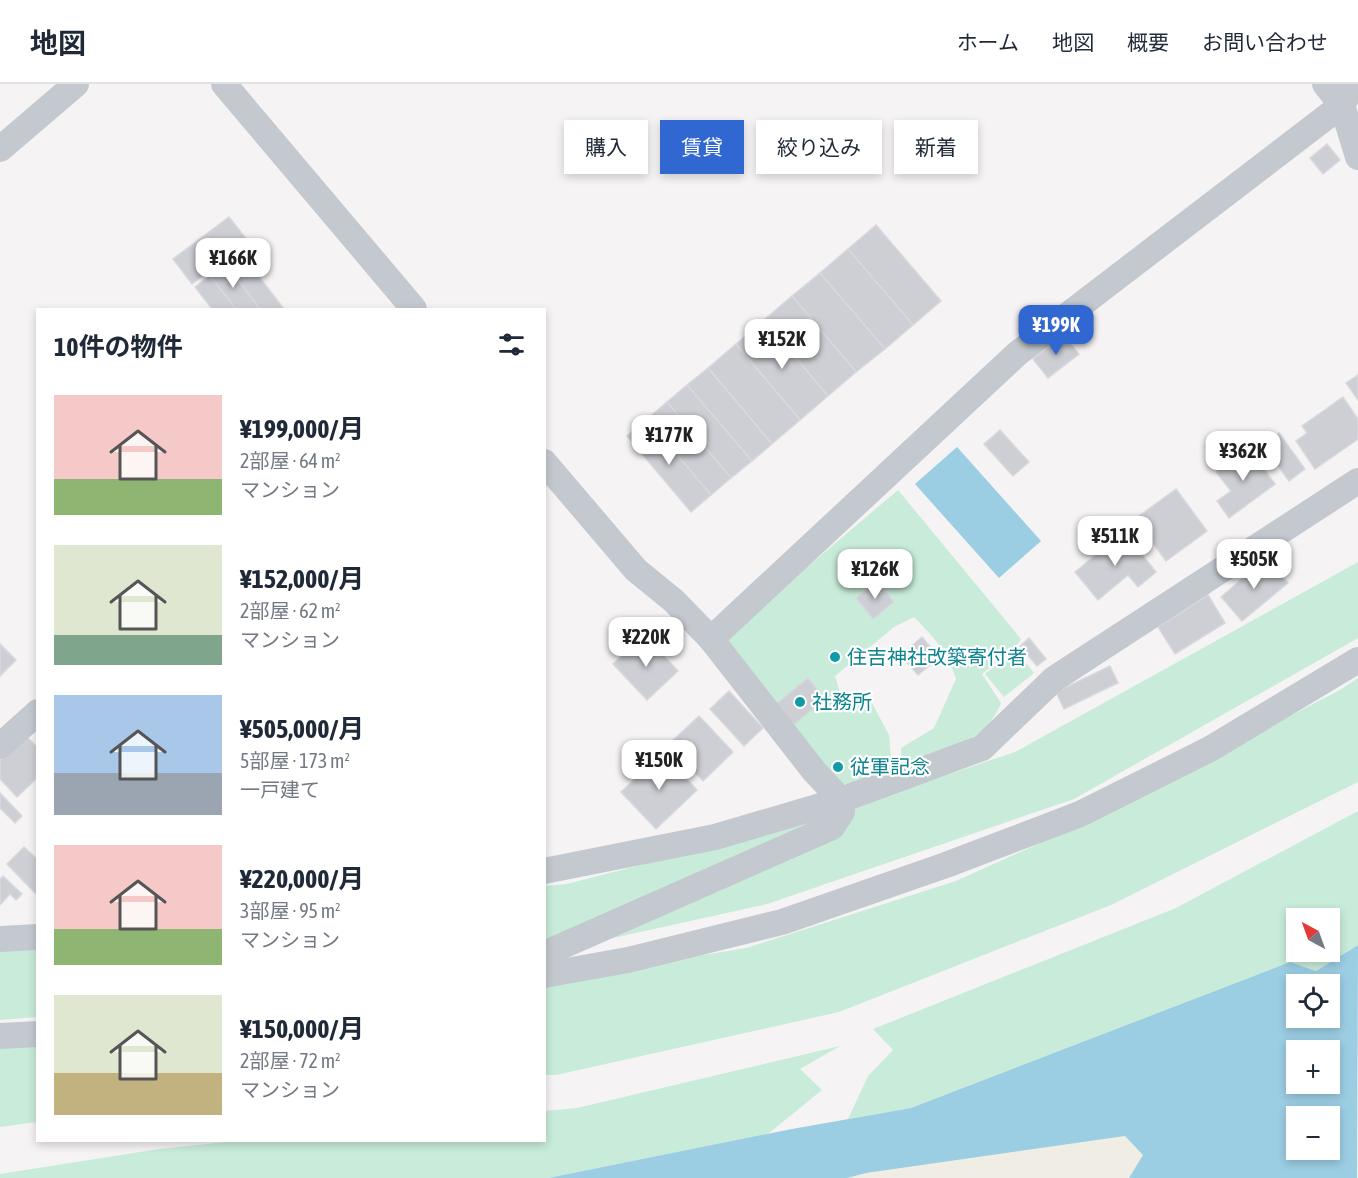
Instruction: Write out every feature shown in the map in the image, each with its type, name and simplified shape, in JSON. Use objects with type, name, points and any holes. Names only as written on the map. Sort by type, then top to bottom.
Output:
[{"type":"street","points":[[0,149],[76,84]]},
{"type":"street","points":[[224,84],[413,308]]},
{"type":"street","points":[[1325,84],[1348,94]]},
{"type":"street","points":[[1348,94],[1358,157]]},
{"type":"street","points":[[711,639],[1018,353],[1348,94]]},
{"type":"street","points":[[546,464],[636,570],[674,601],[711,639],[814,771],[842,800],[842,812],[832,828],[546,953]]},
{"type":"street","points":[[546,871],[715,837],[842,800],[982,748],[1054,679],[1104,644],[1358,481]]},
{"type":"street","points":[[546,975],[628,960],[782,922],[1069,819],[1210,748],[1358,660]]},
{"type":"street","points":[[0,746],[36,714]]},
{"type":"street","points":[[0,939],[36,936]]},
{"type":"street","points":[[0,1036],[36,1034]]},
{"type":"green space","points":[[898,490],[1021,639],[982,674],[1001,703],[994,717],[984,728],[960,745],[902,765],[901,748],[934,728],[956,679],[940,646],[914,617],[894,627],[835,676],[842,699],[871,701],[889,735],[892,771],[849,785],[830,782],[721,640]]},
{"type":"green space","points":[[1358,562],[1358,638],[1074,799],[767,904],[546,953],[546,886],[567,884],[806,822],[1015,752]]},
{"type":"green space","points":[[1015,650],[1034,673],[1004,697],[985,674]]},
{"type":"green space","points":[[1358,678],[1358,782],[1111,905],[839,1012],[556,1075],[546,1075],[546,981],[746,948],[956,881],[1076,827],[1340,690]]},
{"type":"green space","points":[[1358,811],[1358,945],[1340,956],[1340,908],[1286,908],[1286,962],[1290,962],[911,1108],[848,1119],[868,1076],[893,1050],[873,1029],[1176,908]]},
{"type":"green space","points":[[36,943],[36,1017],[0,1020],[0,948]]},
{"type":"green space","points":[[1290,962],[1331,962],[1316,971]]},
{"type":"green space","points":[[36,1041],[36,1122],[0,1127],[0,1043]]},
{"type":"green space","points":[[840,1046],[800,1069],[822,1090],[768,1134],[548,1178],[0,1178],[0,1174],[159,1149],[227,1142],[546,1142],[546,1111],[577,1108]]},
{"type":"sand","points":[[1125,1136],[1144,1155],[1129,1178],[847,1178],[866,1173]]},
{"type":"water","points":[[957,447],[1041,541],[999,578],[915,484]]},
{"type":"water","points":[[1358,945],[1357,1178],[1129,1178],[1143,1155],[1125,1136],[866,1173],[847,1178],[548,1178],[792,1129],[911,1108],[1290,962],[1316,971],[1331,962],[1340,962],[1340,956]]},
{"type":"building","points":[[1327,144],[1340,160],[1323,174],[1310,158]]},
{"type":"building","points":[[229,217],[248,241],[192,284],[173,259]]},
{"type":"building","points":[[876,225],[941,301],[913,325],[848,249]]},
{"type":"building","points":[[848,249],[913,325],[885,349],[820,273]]},
{"type":"building","points":[[241,253],[283,308],[259,308],[226,264]]},
{"type":"building","points":[[226,264],[259,308],[235,308],[210,276]]},
{"type":"building","points":[[820,273],[885,349],[856,372],[792,296]]},
{"type":"building","points":[[210,276],[235,308],[211,308],[195,287]]},
{"type":"building","points":[[792,296],[856,372],[828,396],[764,320]]},
{"type":"building","points":[[764,320],[828,396],[800,420],[736,344]]},
{"type":"building","points":[[1064,335],[1079,354],[1048,378],[1033,359]]},
{"type":"building","points":[[736,344],[800,420],[772,444],[708,368]]},
{"type":"building","points":[[708,368],[772,444],[752,461],[687,385]]},
{"type":"building","points":[[1358,375],[1358,400],[1346,383]]},
{"type":"building","points":[[687,385],[752,461],[731,478],[667,402]]},
{"type":"building","points":[[1343,397],[1358,419],[1358,439],[1315,469],[1296,441],[1307,433],[1302,426]]},
{"type":"building","points":[[667,402],[731,478],[711,495],[647,419]]},
{"type":"building","points":[[647,419],[711,495],[691,512],[627,436]]},
{"type":"building","points":[[1000,430],[1029,462],[1013,476],[984,444]]},
{"type":"building","points":[[1279,433],[1305,469],[1289,481],[1263,445]]},
{"type":"building","points":[[1248,448],[1275,484],[1229,518],[1217,501],[1231,491],[1216,472]]},
{"type":"building","points":[[1176,489],[1207,531],[1166,561],[1135,519]]},
{"type":"building","points":[[1124,532],[1156,572],[1138,587],[1128,575],[1098,600],[1075,572]]},
{"type":"building","points":[[1266,558],[1288,583],[1242,621],[1221,597]]},
{"type":"building","points":[[877,581],[894,602],[873,619],[856,598]]},
{"type":"building","points":[[1208,595],[1225,623],[1175,654],[1158,627]]},
{"type":"building","points":[[644,635],[678,671],[647,700],[613,664]]},
{"type":"building","points":[[922,637],[939,658],[918,675],[901,655]]},
{"type":"building","points":[[1029,638],[1046,659],[1037,666],[1020,646]]},
{"type":"building","points":[[0,644],[16,660],[0,676]]},
{"type":"building","points":[[1110,666],[1118,683],[1064,709],[1056,692]]},
{"type":"building","name":"社務所","points":[[808,678],[825,699],[792,726],[775,705]]},
{"type":"building","points":[[729,691],[763,728],[744,746],[710,709]]},
{"type":"building","points":[[699,716],[733,752],[703,781],[668,745]]},
{"type":"building","points":[[25,735],[36,746],[36,779],[17,797],[0,779],[0,760]]},
{"type":"building","points":[[663,753],[697,790],[656,829],[621,792]]},
{"type":"building","points":[[0,793],[22,816],[15,823],[0,808]]},
{"type":"building","points":[[24,847],[36,858],[36,894],[7,864]]},
{"type":"building","points":[[3,876],[22,894],[16,900],[10,894],[0,905],[0,879]]},
{"type":"place","name":"住吉神社改築寄付者","points":[[835,657]]},
{"type":"place","name":"社務所","points":[[800,702]]},
{"type":"place","name":"従軍記念","points":[[838,767]]}]
